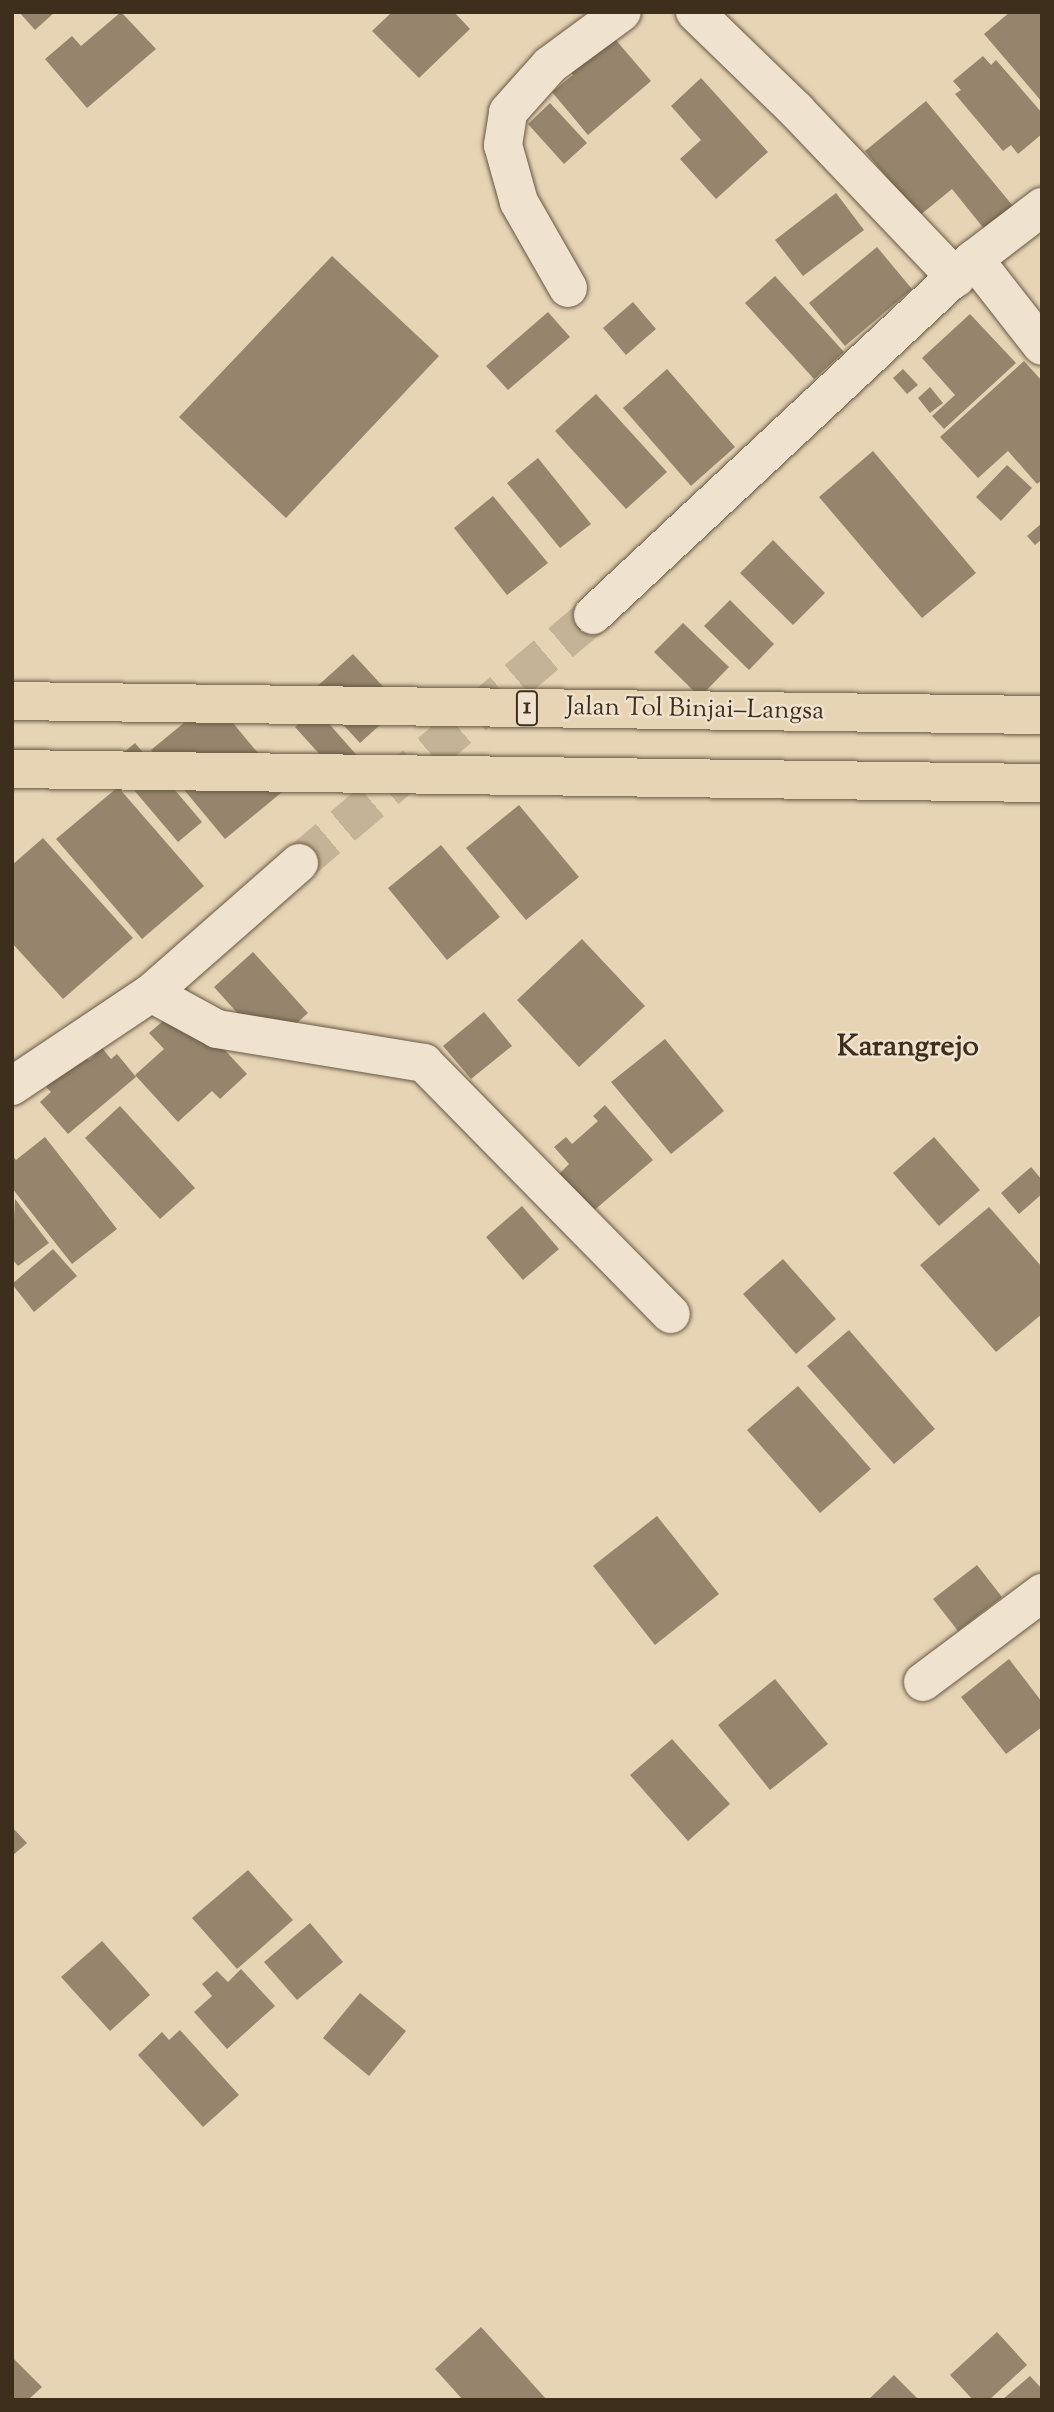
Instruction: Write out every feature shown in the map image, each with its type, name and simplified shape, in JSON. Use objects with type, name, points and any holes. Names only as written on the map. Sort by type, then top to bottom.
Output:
[{"type":"highway","name":"Jalan Tol Binjai–Langsa","points":[[12,701],[1042,715]]},
{"type":"highway","points":[[12,769],[1042,782]]},
{"type":"street","points":[[568,288],[519,202],[503,145],[508,113],[550,65],[622,12]]},
{"type":"street","points":[[695,12],[965,268],[1042,346]]},
{"type":"street","points":[[593,615],[965,268],[1042,208]]},
{"type":"street","points":[[12,1086],[151,993],[299,863]]},
{"type":"street","points":[[151,993],[216,1029],[424,1063],[670,1314]]},
{"type":"street","points":[[923,1682],[1042,1593]]},
{"type":"building","points":[[19,12],[55,12],[35,30]]},
{"type":"building","points":[[121,12],[156,49],[87,108],[45,59],[72,36],[81,46]]},
{"type":"building","points":[[392,12],[454,12],[470,29],[419,78],[372,31]]},
{"type":"building","points":[[1010,12],[1042,12],[1042,102],[984,34]]},
{"type":"building","points":[[615,39],[651,81],[588,135],[552,92],[573,75],[564,64]]},
{"type":"building","points":[[983,56],[991,65],[996,60],[1042,113],[1042,134],[1018,154],[1011,145],[1003,151],[955,94],[961,90],[953,81]]},
{"type":"building","points":[[701,78],[768,152],[716,199],[680,159],[701,140],[671,106]]},
{"type":"building","points":[[926,101],[1013,206],[985,230],[952,189],[919,216],[865,151]]},
{"type":"building","points":[[550,103],[587,143],[564,164],[528,124]]},
{"type":"building","points":[[836,193],[864,230],[803,276],[775,240]]},
{"type":"building","points":[[877,247],[912,289],[845,346],[809,303]]},
{"type":"building","points":[[332,256],[439,356],[286,518],[179,417]]},
{"type":"building","points":[[775,276],[844,352],[814,379],[745,303]]},
{"type":"building","points":[[633,302],[656,329],[626,355],[603,328]]},
{"type":"building","points":[[548,312],[570,337],[508,390],[486,366]]},
{"type":"building","points":[[970,314],[1016,363],[944,429],[932,416],[955,395],[922,358]]},
{"type":"building","points":[[1024,361],[1042,381],[1042,480],[1037,484],[1008,451],[978,478],[940,437]]},
{"type":"building","points":[[667,369],[735,447],[691,486],[623,408]]},
{"type":"building","points":[[903,369],[918,385],[907,394],[893,378]]},
{"type":"building","points":[[930,387],[943,403],[930,413],[918,398]]},
{"type":"building","points":[[596,394],[667,472],[626,509],[555,431]]},
{"type":"building","points":[[873,451],[976,573],[922,618],[819,497]]},
{"type":"building","points":[[538,458],[591,524],[560,548],[507,483]]},
{"type":"building","points":[[1007,465],[1032,488],[1001,521],[976,497]]},
{"type":"building","points":[[493,496],[548,563],[507,595],[454,528]]},
{"type":"building","points":[[1042,523],[1042,539],[1035,545],[1027,536]]},
{"type":"building","points":[[773,540],[825,593],[793,625],[740,573]]},
{"type":"building","points":[[730,600],[774,644],[749,670],[704,626]]},
{"type":"building","points":[[683,623],[729,667],[700,697],[654,652]]},
{"type":"building","points":[[353,654],[401,706],[360,743],[312,691]]},
{"type":"building","points":[[213,699],[287,788],[225,839],[151,750]]},
{"type":"building","points":[[316,709],[361,760],[341,778],[295,727]]},
{"type":"building","points":[[135,743],[202,822],[178,842],[111,763]]},
{"type":"building","points":[[118,787],[204,886],[142,939],[56,839]]},
{"type":"building","points":[[519,805],[579,877],[526,920],[466,848]]},
{"type":"building","points":[[43,838],[133,938],[63,999],[12,943],[12,865]]},
{"type":"building","points":[[441,845],[500,917],[447,960],[388,888]]},
{"type":"building","points":[[582,939],[645,1006],[579,1067],[517,1000]]},
{"type":"building","points":[[253,952],[308,1013],[269,1048],[214,987]]},
{"type":"building","points":[[176,1010],[196,1019],[247,1074],[220,1099],[212,1091],[178,1122],[135,1075],[164,1049],[149,1033]]},
{"type":"building","points":[[484,1012],[512,1046],[471,1079],[443,1046]]},
{"type":"building","points":[[665,1039],[724,1111],[671,1154],[611,1082]]},
{"type":"building","points":[[102,1048],[111,1059],[117,1054],[136,1077],[68,1134],[40,1102],[51,1092],[46,1087],[83,1054],[89,1060]]},
{"type":"building","points":[[605,1105],[653,1160],[591,1213],[558,1175],[569,1164],[554,1147],[566,1137],[572,1144],[598,1121],[593,1116]]},
{"type":"building","points":[[120,1106],[195,1188],[160,1219],[85,1138]]},
{"type":"building","points":[[45,1137],[117,1229],[72,1264],[12,1188],[12,1155],[16,1160]]},
{"type":"building","points":[[934,1137],[980,1190],[939,1226],[893,1173]]},
{"type":"building","points":[[1031,1167],[1042,1180],[1042,1194],[1019,1214],[1001,1193]]},
{"type":"building","points":[[15,1199],[49,1243],[18,1266],[12,1259]]},
{"type":"building","points":[[522,1206],[559,1249],[523,1280],[486,1237]]},
{"type":"building","points":[[989,1207],[1042,1267],[1042,1314],[996,1352],[920,1265]]},
{"type":"building","points":[[53,1249],[77,1276],[34,1312],[12,1284]]},
{"type":"building","points":[[783,1259],[836,1319],[796,1354],[743,1294]]},
{"type":"building","points":[[849,1330],[935,1429],[894,1464],[807,1366]]},
{"type":"building","points":[[798,1386],[871,1469],[820,1513],[747,1430]]},
{"type":"building","points":[[657,1516],[719,1594],[655,1645],[593,1566]]},
{"type":"building","points":[[977,1565],[1002,1597],[958,1631],[933,1599]]},
{"type":"building","points":[[1009,1659],[1042,1702],[1042,1727],[1006,1754],[961,1697]]},
{"type":"building","points":[[775,1679],[828,1744],[770,1790],[718,1725]]},
{"type":"building","points":[[672,1739],[730,1804],[688,1841],[630,1775]]},
{"type":"building","points":[[12,1827],[27,1843],[12,1856]]},
{"type":"building","points":[[248,1870],[293,1920],[237,1969],[192,1918]]},
{"type":"building","points":[[310,1923],[343,1962],[297,2000],[264,1962]]},
{"type":"building","points":[[102,1941],[150,1995],[110,2031],[61,1977]]},
{"type":"building","points":[[241,1969],[275,2006],[227,2049],[194,2012],[212,1996],[202,1984],[217,1971],[228,1982]]},
{"type":"building","points":[[360,1993],[406,2031],[369,2076],[323,2038]]},
{"type":"building","points":[[180,2030],[239,2095],[203,2127],[138,2055],[162,2032],[169,2040]]},
{"type":"building","points":[[481,2327],[547,2400],[463,2400],[435,2369]]},
{"type":"building","points":[[997,2332],[1027,2365],[989,2400],[973,2400],[950,2375]]},
{"type":"building","points":[[12,2357],[42,2387],[28,2400],[12,2400]]},
{"type":"building","points":[[894,2375],[919,2400],[868,2400]]},
{"type":"building","points":[[1030,2376],[1042,2389],[1042,2400],[1002,2400]]},
{"type":"tunnel","points":[[299,863],[593,615]]},
{"type":"district","name":"Karangrejo","points":[[908,1048]]}]
